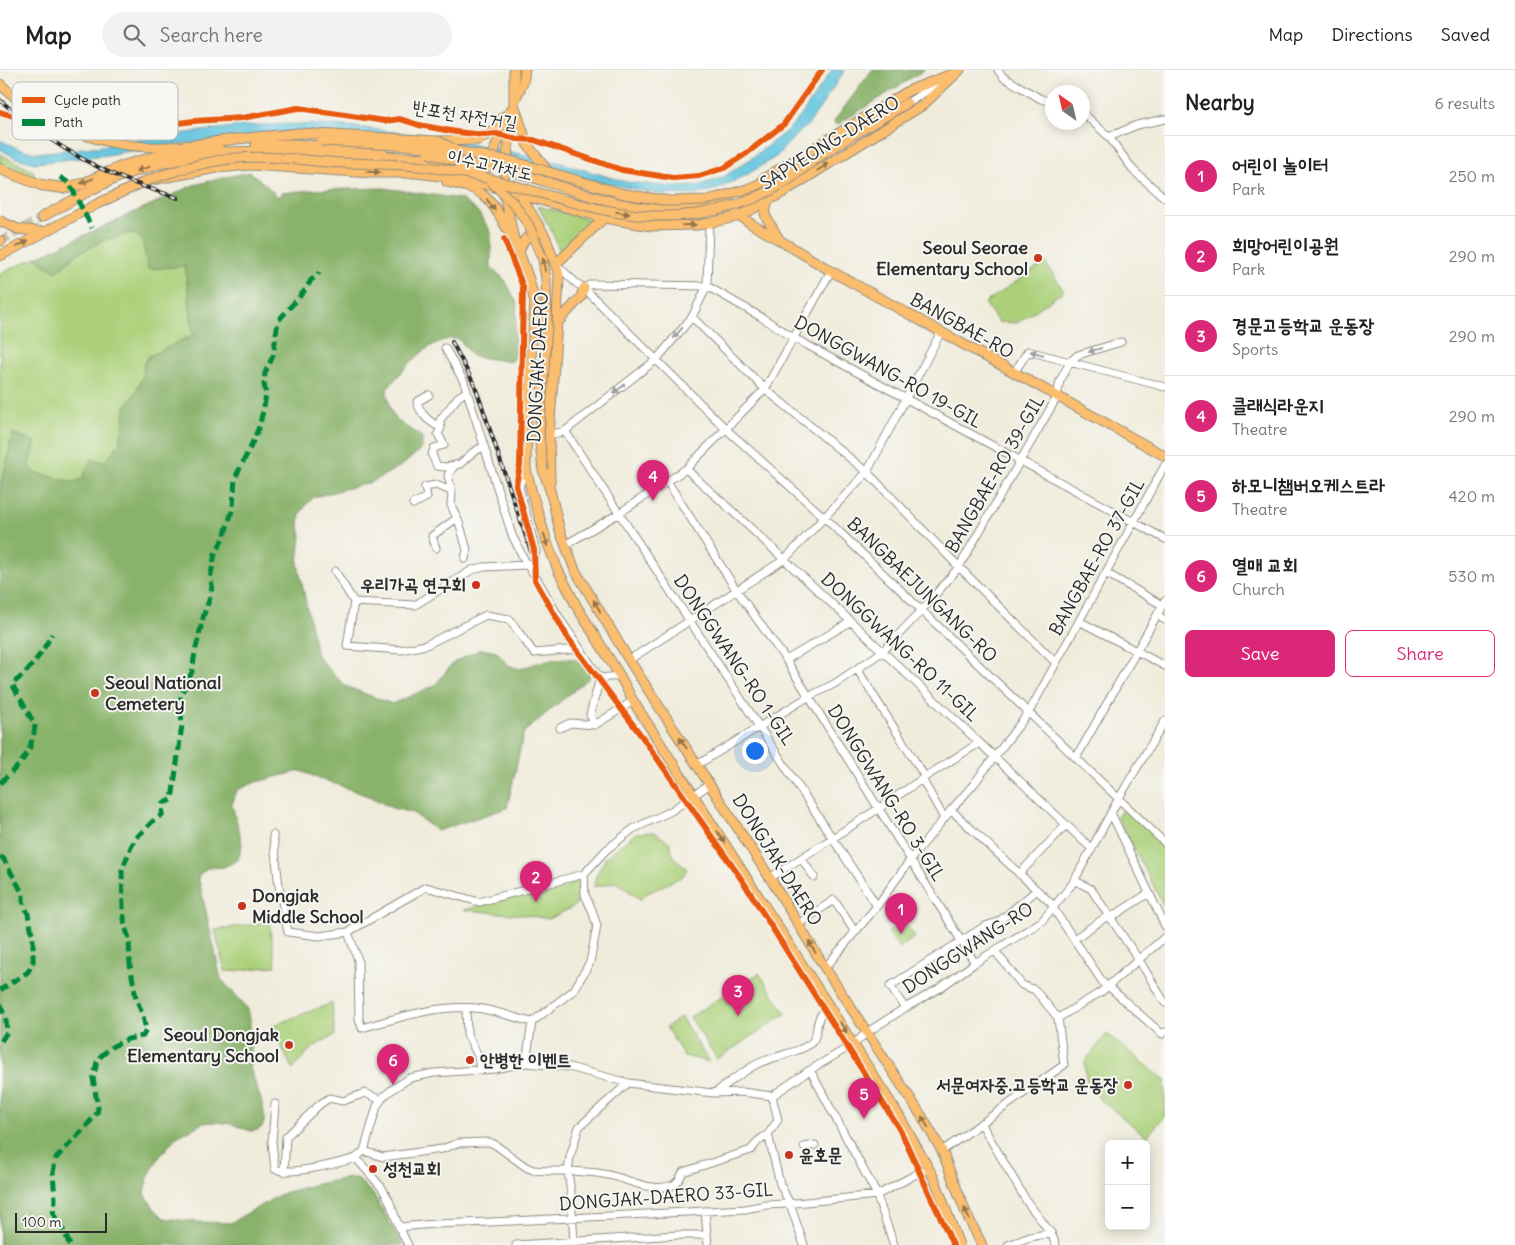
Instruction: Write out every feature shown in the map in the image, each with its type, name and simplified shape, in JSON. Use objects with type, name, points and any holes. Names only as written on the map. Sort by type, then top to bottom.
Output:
[{"type":"highway","points":[[0,169],[41,185],[63,188],[82,184],[147,158],[218,148]]},
{"type":"main road","points":[[507,172],[505,162],[514,102],[514,70]]},
{"type":"main road","points":[[490,163],[523,83],[525,70]]},
{"type":"main road","name":"SAPYEONG-DAERO","points":[[507,172],[614,202],[670,209],[705,206],[755,184],[910,90],[958,71]]},
{"type":"main road","name":"SAPYEONG-DAERO","points":[[521,195],[604,218],[651,226],[710,223],[739,214],[782,193],[923,105],[958,71]]},
{"type":"main road","points":[[0,84],[12,95]]},
{"type":"main road","points":[[103,140],[136,146],[174,147],[300,133],[438,142],[479,140],[490,132],[514,102]]},
{"type":"main road","points":[[514,102],[527,144],[561,186]]},
{"type":"main road","name":"이수고가차도","points":[[146,181],[174,170],[238,158],[262,157],[320,162],[411,165],[459,172],[605,210],[632,214],[681,216],[725,208],[750,200],[788,181],[814,160],[907,103]]},
{"type":"main road","points":[[256,137],[321,142]]},
{"type":"main road","points":[[42,217],[90,190],[123,175],[218,148],[243,145],[321,142]]},
{"type":"main road","name":"이수고가차도","points":[[321,142],[414,146],[451,150],[515,162],[624,194],[670,201],[706,200],[747,189],[774,179],[814,160]]},
{"type":"main road","points":[[438,142],[507,172]]},
{"type":"main road","name":"DONGJAK-DAERO","points":[[290,144],[428,153],[457,161],[494,183],[516,205],[529,226],[540,252],[546,279],[547,326],[539,435],[543,470],[560,531],[575,570],[629,660],[770,878],[866,1033],[917,1109],[942,1151],[966,1213],[982,1245]]},
{"type":"main road","points":[[190,157],[220,152],[270,151],[490,163]]},
{"type":"main road","name":"DONGJAK-DAERO","points":[[146,181],[217,168],[250,165],[372,173],[416,173],[466,180],[521,195]]},
{"type":"main road","points":[[739,214],[746,200],[780,169]]},
{"type":"main road","name":"DONGJAK-DAERO","points":[[507,172],[545,236],[556,264],[559,283],[549,435],[550,490]]},
{"type":"main road","name":"DONGJAK-DAERO","points":[[507,172],[503,189],[514,240],[529,279],[535,303],[527,416],[527,473],[547,542],[558,570],[577,607],[620,676],[633,701],[898,1114],[935,1180],[960,1245]]},
{"type":"main road","name":"DONGJAK-DAERO","points":[[416,173],[474,189],[484,195],[492,204],[514,240]]},
{"type":"main road","points":[[770,178],[765,188],[766,191],[770,194],[782,193]]},
{"type":"main road","points":[[0,256],[97,204],[146,181]]},
{"type":"main road","name":"BANGBAE-RO","points":[[726,198],[739,214],[752,225],[831,271],[1165,456]]},
{"type":"main road","points":[[768,200],[766,217],[781,241]]},
{"type":"main road","points":[[556,264],[604,218]]},
{"type":"main road","points":[[0,221],[18,229],[45,232]]},
{"type":"main road","points":[[519,253],[524,240],[530,235],[536,233],[545,236]]},
{"type":"main road","points":[[557,323],[581,297],[584,288]]},
{"type":"main road","points":[[532,493],[536,488],[542,486],[550,490]]},
{"type":"street","points":[[998,70],[1003,78],[1045,101]]},
{"type":"street","name":"SAPYEONG-DAERO","points":[[907,103],[958,71]]},
{"type":"street","points":[[1090,120],[1108,138],[1134,171],[1165,198]]},
{"type":"street","points":[[1108,138],[1136,125],[1165,120]]},
{"type":"street","points":[[549,435],[565,432],[657,359],[692,317],[706,286],[710,223]]},
{"type":"street","name":"BANGBAEJUNGANG-RO","points":[[556,264],[584,288],[726,429],[825,518],[1165,843]]},
{"type":"street","points":[[566,545],[618,514],[686,469],[765,390],[831,271]]},
{"type":"street","name":"DONGGWANG-RO 19-GIL","points":[[584,288],[592,284],[706,286],[905,400],[1165,539]]},
{"type":"street","name":"BANGBAE-RO 39-GIL","points":[[692,317],[765,390],[867,472],[959,567]]},
{"type":"street","points":[[629,660],[785,559],[825,518],[867,472],[941,332]]},
{"type":"street","points":[[1070,362],[1078,355],[1122,342]]},
{"type":"street","points":[[445,348],[464,382],[512,535],[527,565],[560,619],[600,678],[590,715],[595,725]]},
{"type":"street","points":[[1014,373],[1028,351],[1165,387]]},
{"type":"street","name":"BANGBAE-RO 39-GIL","points":[[697,765],[808,696],[834,684],[882,652],[922,610],[959,567],[1057,396],[1060,381],[1070,362]]},
{"type":"street","points":[[467,391],[458,398],[440,420],[438,434],[444,446],[434,448],[432,455],[437,466],[446,467],[460,464],[472,453],[484,446]]},
{"type":"street","points":[[429,395],[417,402],[424,417],[440,428]]},
{"type":"street","name":"DONGGWANG-RO 1-GIL","points":[[565,432],[877,906]]},
{"type":"street","points":[[455,465],[448,475],[451,505],[467,550],[465,559]]},
{"type":"street","name":"BANGBAE-RO 37-GIL","points":[[825,968],[877,906],[944,818],[973,785],[1028,712],[1165,465]]},
{"type":"street","name":"DONGGWANG-RO 11-GIL","points":[[686,469],[785,559],[1092,849]]},
{"type":"street","name":"DONGJAK-DAERO","points":[[527,473],[519,487],[536,551],[533,562],[527,565]]},
{"type":"street","name":"DONGGWANG-RO 3-GIL","points":[[667,481],[736,591],[786,660],[878,809],[912,859],[927,887],[975,963]]},
{"type":"street","points":[[413,504],[427,497],[425,487],[436,486],[451,490]]},
{"type":"street","points":[[436,548],[432,536],[457,518]]},
{"type":"street","points":[[354,602],[414,605],[472,570],[484,567],[527,565]]},
{"type":"street","name":"BANGBAE-RO 37-GIL","points":[[959,567],[1056,663]]},
{"type":"street","points":[[335,571],[354,602],[347,646],[401,650],[426,645],[486,615],[509,619],[534,652],[580,649]]},
{"type":"street","points":[[1076,758],[1164,603],[1106,573]]},
{"type":"street","points":[[1157,615],[1165,620]]},
{"type":"street","points":[[1079,621],[1165,666]]},
{"type":"street","points":[[786,660],[850,622]]},
{"type":"street","points":[[857,669],[923,778],[944,818]]},
{"type":"street","points":[[600,678],[620,676]]},
{"type":"street","points":[[560,728],[570,724],[595,725],[633,701]]},
{"type":"street","name":"DONGGWANG-RO","points":[[772,1096],[810,1070],[854,1044],[866,1033],[940,988],[975,963],[1042,921],[1074,880],[1119,798],[1165,721]]},
{"type":"street","points":[[770,878],[979,743]]},
{"type":"street","points":[[273,835],[279,886],[288,932],[319,936],[348,932],[426,887],[479,902],[584,874],[606,850],[633,828],[671,811],[710,784]]},
{"type":"street","points":[[951,810],[1053,907],[1107,986],[1162,1034],[1165,1032]]},
{"type":"street","points":[[1111,813],[1165,926]]},
{"type":"street","points":[[1019,874],[1066,824]]},
{"type":"street","points":[[802,858],[814,877]]},
{"type":"street","points":[[526,1064],[532,1022],[574,990],[590,962],[597,926],[585,895],[584,874]]},
{"type":"street","points":[[1074,880],[1091,889],[1165,1003]]},
{"type":"street","points":[[905,1008],[890,986],[985,926],[998,922],[1037,890]]},
{"type":"street","points":[[1074,939],[1149,893]]},
{"type":"street","points":[[798,924],[834,900],[855,932]]},
{"type":"street","points":[[348,932],[358,960],[358,1019],[362,1028],[429,1011],[458,1007],[484,1009],[532,1022]]},
{"type":"street","points":[[1058,1018],[1107,986],[1165,937]]},
{"type":"street","points":[[942,1151],[1064,1065],[1058,1018],[1034,990],[1022,985],[996,951]]},
{"type":"street","points":[[466,1008],[467,1034],[478,1056],[480,1070]]},
{"type":"street","points":[[716,1092],[757,1064],[779,1055],[799,1050],[811,1043],[821,1015],[830,1008]]},
{"type":"street","points":[[275,1104],[272,1142],[275,1169],[284,1172],[356,1158],[364,1151],[377,1106],[381,1100],[394,1088],[410,1078],[434,1073],[526,1064],[569,1067],[628,1083],[714,1093],[742,1092],[772,1096],[778,1120],[768,1134],[758,1141],[751,1150],[683,1172],[678,1181],[672,1186],[649,1188],[630,1180],[604,1174],[533,1170],[489,1142],[458,1143],[442,1148],[382,1157],[364,1151]]},
{"type":"street","points":[[810,1070],[877,1196],[894,1245]]},
{"type":"street","points":[[574,1242],[568,1171],[579,1127],[628,1083]]},
{"type":"street","points":[[284,1172],[286,1137],[319,1105],[329,1098],[343,1101],[366,1093],[381,1100]]},
{"type":"street","points":[[982,1123],[1027,1202],[1051,1233],[1056,1245]]},
{"type":"street","points":[[768,1134],[780,1184],[790,1204],[804,1245]]},
{"type":"street","points":[[804,1147],[815,1145]]},
{"type":"street","points":[[356,1158],[382,1188],[408,1245]]},
{"type":"street","name":"DONGJAK-DAERO 33-GIL","points":[[399,1227],[745,1209],[766,1205],[877,1196],[928,1168]]},
{"type":"street","points":[[705,1211],[708,1245]]},
{"type":"street","points":[[1008,1245],[1030,1237],[1051,1233]]},
{"type":"street","points":[[516,1245],[678,1235],[707,1235]]},
{"type":"green space","points":[[872,70],[924,70],[837,125],[835,124],[835,120]]},
{"type":"green space","points":[[0,154],[33,171],[36,181],[0,166]]},
{"type":"green space","points":[[250,172],[278,197],[281,193],[311,190],[384,188],[461,199],[478,212],[491,232],[491,267],[505,280],[517,303],[516,353],[511,362],[472,356],[459,339],[439,342],[419,355],[387,389],[392,413],[398,421],[422,437],[422,448],[404,464],[372,482],[314,497],[300,514],[299,526],[301,536],[298,564],[317,656],[345,686],[392,704],[435,685],[454,662],[481,649],[497,652],[508,665],[520,669],[560,658],[579,661],[586,667],[590,677],[524,732],[507,808],[437,831],[413,813],[392,808],[368,796],[300,771],[256,782],[237,790],[232,805],[242,845],[238,860],[224,867],[207,868],[198,876],[221,979],[248,1009],[250,1018],[250,1068],[262,1103],[264,1122],[258,1130],[251,1131],[231,1124],[203,1123],[175,1138],[158,1159],[148,1177],[145,1194],[153,1207],[164,1218],[230,1223],[283,1193],[316,1184],[357,1178],[373,1194],[403,1245],[0,1245],[0,490],[13,433],[36,442],[29,464],[33,472],[73,482],[82,479],[92,459],[105,462],[119,444],[124,422],[125,406],[133,397],[143,376],[144,363],[149,356],[193,335],[185,266],[148,269],[142,239],[132,233],[107,239],[79,253],[56,272],[35,258],[194,185]]},
{"type":"green space","name":"Seoul National Cemetery","points":[[194,185],[267,186],[0,1245],[0,273]]},
{"type":"green space","points":[[538,206],[597,221],[561,255],[552,232]]},
{"type":"green space","points":[[1045,262],[1064,291],[1017,323],[998,322],[985,303]]},
{"type":"green space","points":[[1126,805],[1165,844],[1165,908],[1117,816]]},
{"type":"green space","points":[[655,832],[670,843],[673,856],[687,869],[683,876],[642,896],[641,900],[616,882],[594,887],[596,876],[606,857],[636,833]]},
{"type":"green space","points":[[580,879],[583,897],[573,907],[549,919],[464,910]]},
{"type":"green space","points":[[904,921],[915,937],[899,948],[888,932]]},
{"type":"green space","points":[[269,922],[276,966],[225,972],[215,930]]},
{"type":"green space","points":[[759,973],[786,1014],[717,1059],[690,1017]]},
{"type":"green space","points":[[332,1003],[335,1035],[311,1049],[293,1070],[271,1026]]},
{"type":"green space","points":[[681,1017],[709,1062],[684,1056],[666,1027]]},
{"type":"green space","name":"서문여자중.고등학교 운동장","points":[[1107,1034],[1165,1080],[1165,1115],[1147,1137],[1098,1098],[1097,1091],[1086,1080],[1085,1061]]},
{"type":"water","points":[[832,70],[845,70],[809,124],[777,156],[748,174],[718,189],[695,195],[658,194],[505,162],[320,133],[164,145],[107,155],[35,163],[16,158],[0,149],[0,140],[19,149],[36,153],[139,140],[178,140],[178,134],[241,126],[290,124],[346,126],[450,139],[557,162],[626,182],[675,187],[697,186],[722,178],[788,130],[800,117]]},
{"type":"tunnel","points":[[1,241],[42,217]]},
{"type":"railway","points":[[0,100],[12,110]]},
{"type":"railway","points":[[51,140],[98,167],[134,183],[178,198]]},
{"type":"railway","points":[[452,342],[475,386],[532,555]]},
{"type":"marked path","points":[[60,177],[69,183],[92,228]]},
{"type":"marked path","points":[[70,1245],[53,1213],[55,1200],[53,1172],[56,1158],[97,1113],[98,1108],[93,1078],[97,1062],[101,1056],[113,1046],[128,1039],[143,1036],[146,1030],[136,998],[130,964],[129,938],[125,927],[123,908],[122,870],[136,838],[162,815],[163,803],[172,800],[182,725],[180,701],[182,692],[192,672],[204,614],[211,595],[212,585],[210,579],[215,554],[224,537],[233,508],[235,478],[259,427],[266,394],[264,384],[265,373],[273,356],[278,321],[319,272]]},
{"type":"marked path","points":[[0,783],[20,764],[29,750],[35,725],[12,684],[35,661],[52,634]]},
{"type":"marked path","points":[[0,857],[3,858],[23,894],[23,901],[33,938],[33,962],[28,972],[0,990]]},
{"type":"marked path","points":[[0,1004],[6,1020],[7,1032],[0,1043]]},
{"type":"cycle path","name":"반포천 자전거길","points":[[178,123],[242,118],[298,108],[385,121],[400,119],[419,125],[456,132],[485,135],[497,134],[517,139],[534,140],[622,170],[673,178],[699,176],[724,168],[747,153],[784,124],[822,70]]},
{"type":"cycle path","name":"반포천 자전거길","points":[[0,112],[12,116]]},
{"type":"cycle path","points":[[504,239],[523,287],[520,465],[516,485],[534,550],[535,580],[568,638],[643,738],[744,883],[893,1119],[902,1134],[953,1245]]},
{"type":"place","name":"Seoul Seorae Elementary School","points":[[1038,258]]},
{"type":"place","name":"클래식라운지","points":[[653,501]]},
{"type":"place","name":"우리가곡 연구회","points":[[476,585]]},
{"type":"place","name":"Seoul National Cemetery","points":[[95,693]]},
{"type":"place","name":"희망어린이공원","points":[[536,902]]},
{"type":"place","name":"Dongjak Middle School","points":[[242,906]]},
{"type":"place","name":"어린이 놀이터","points":[[901,934]]},
{"type":"place","name":"경문고등학교 운동장","points":[[738,1016]]},
{"type":"place","name":"Seoul Dongjak Elementary School","points":[[289,1045]]},
{"type":"place","name":"안병한 이벤트","points":[[470,1060]]},
{"type":"place","name":"열매 교회","points":[[393,1085]]},
{"type":"place","name":"서문여자중.고등학교 운동장","points":[[1128,1085]]},
{"type":"place","name":"하모니챔버오케스트라","points":[[864,1119]]},
{"type":"place","name":"윤호문","points":[[789,1155]]},
{"type":"place","name":"성천교회","points":[[373,1169]]}]
